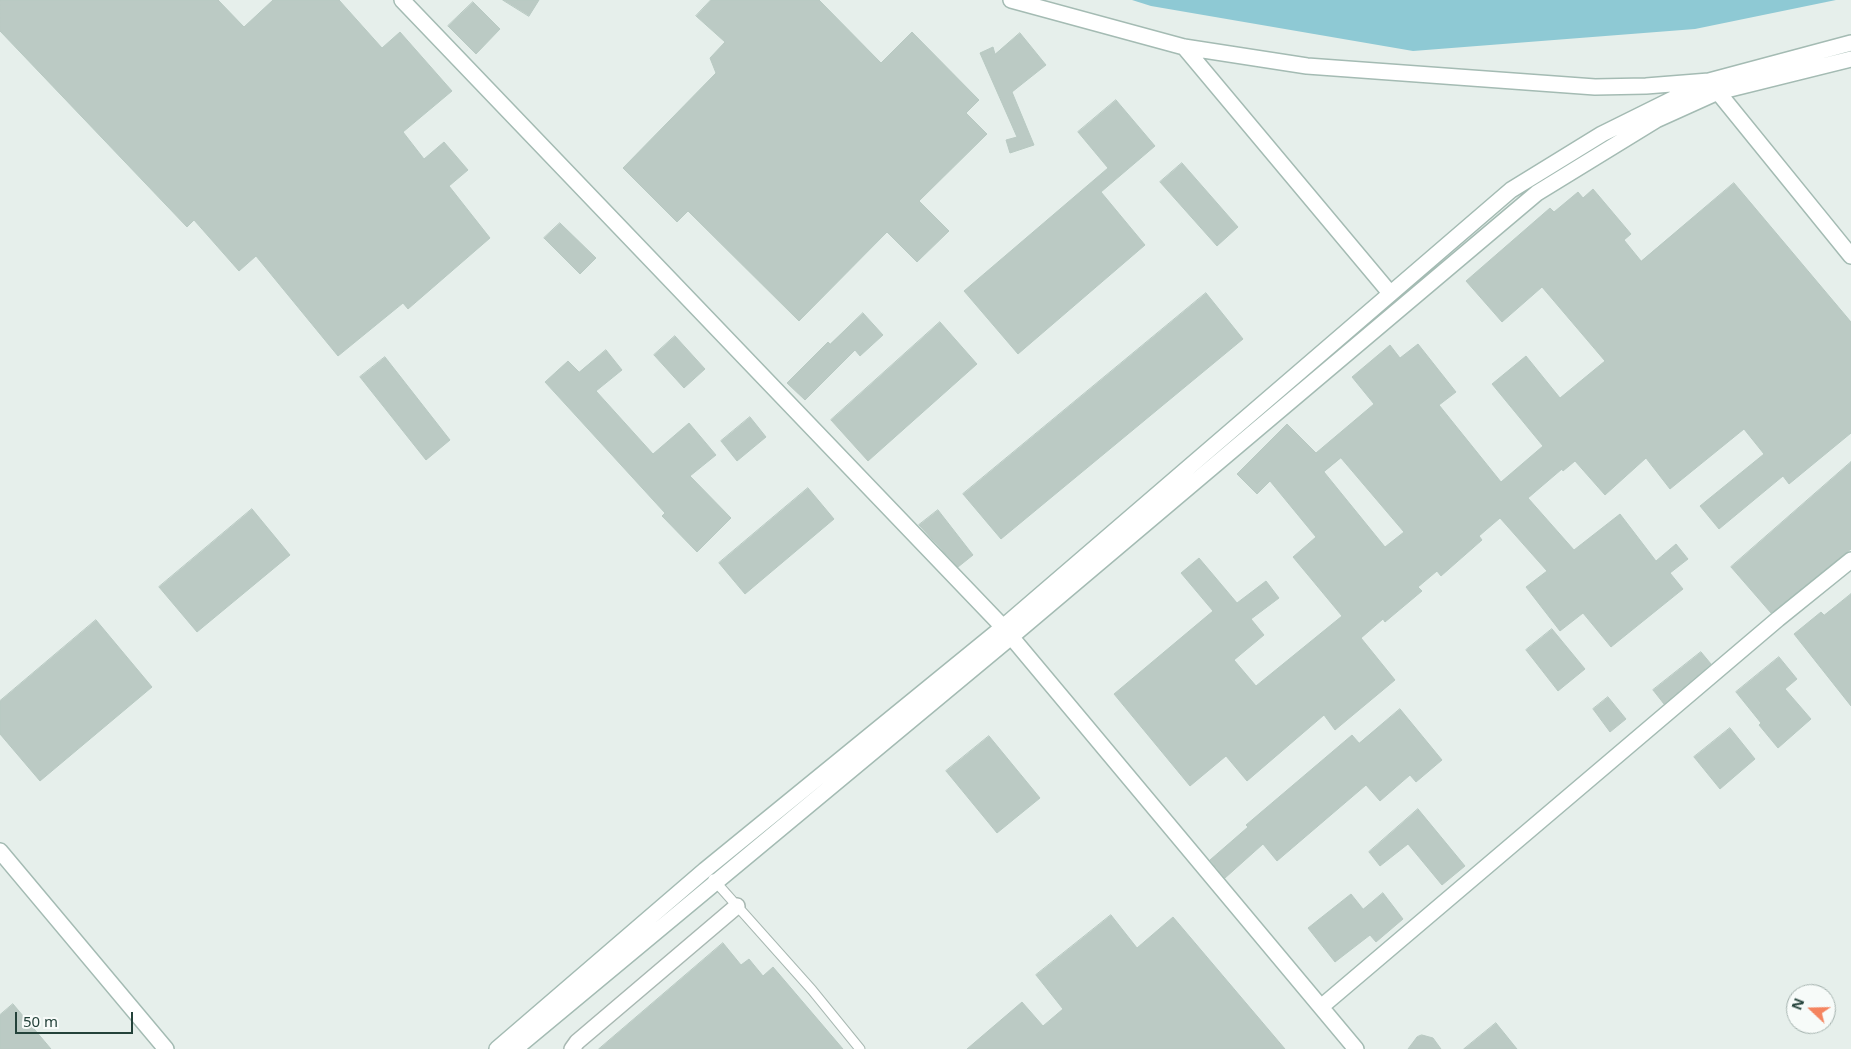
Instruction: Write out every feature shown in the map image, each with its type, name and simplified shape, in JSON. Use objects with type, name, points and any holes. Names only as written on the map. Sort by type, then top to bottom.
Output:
[{"type":"street","points":[[402,0],[1007,632],[1356,1049]]},
{"type":"street","points":[[1011,0],[1184,47],[1307,66],[1595,87],[1714,86],[1851,59]]},
{"type":"street","points":[[514,1049],[716,882],[1007,632],[1390,293],[1511,190],[1602,134],[1714,86],[1851,43]]},
{"type":"street","points":[[1184,47],[1390,293]]},
{"type":"street","points":[[497,1049],[705,870],[1007,632],[1537,193],[1714,86]]},
{"type":"street","points":[[1714,86],[1851,256]]},
{"type":"street","points":[[1321,1007],[1778,619],[1851,560]]},
{"type":"street","points":[[0,851],[166,1049]]},
{"type":"street","points":[[572,1049],[577,1042],[640,987],[737,906]]},
{"type":"lane","points":[[705,870],[812,990],[860,1049]]},
{"type":"water","points":[[1132,0],[1836,0],[1695,29],[1413,51],[1151,6]]},
{"type":"building","points":[[0,0],[218,0],[244,27],[273,0],[339,0],[382,48],[400,32],[452,91],[403,132],[424,159],[444,142],[468,170],[449,186],[490,238],[408,309],[403,303],[338,356],[256,256],[239,271],[194,220],[187,227],[0,31]]},
{"type":"building","points":[[503,0],[539,0],[529,16]]},
{"type":"building","points":[[711,0],[819,0],[881,63],[912,32],[979,100],[966,113],[987,134],[919,201],[949,231],[917,262],[887,232],[799,321],[688,211],[677,222],[623,168],[716,73],[710,58],[725,42],[696,16]]},
{"type":"building","points":[[473,2],[500,29],[476,54],[448,26]]},
{"type":"building","points":[[1020,33],[1046,65],[1012,92],[1034,145],[1010,153],[1006,140],[1017,137],[980,53],[993,47],[995,54]]},
{"type":"building","points":[[1116,100],[1155,146],[1101,192],[1145,245],[1018,354],[964,291],[1108,168],[1078,132]]},
{"type":"building","points":[[1182,163],[1238,227],[1217,246],[1160,182]]},
{"type":"building","points":[[1734,183],[1851,322],[1851,433],[1789,484],[1783,476],[1719,529],[1700,506],[1764,454],[1744,429],[1670,489],[1646,458],[1605,495],[1575,461],[1563,471],[1562,469],[1528,498],[1574,550],[1620,514],[1656,561],[1676,544],[1688,559],[1670,573],[1683,589],[1611,647],[1583,613],[1560,631],[1526,587],[1547,571],[1500,518],[1479,536],[1482,540],[1441,576],[1437,571],[1418,587],[1422,591],[1385,622],[1383,619],[1361,638],[1395,680],[1335,730],[1324,715],[1247,781],[1226,756],[1190,786],[1114,694],[1213,611],[1181,573],[1199,558],[1237,603],[1266,581],[1279,598],[1251,619],[1264,635],[1234,660],[1256,686],[1342,616],[1293,557],[1316,537],[1270,481],[1257,494],[1237,474],[1287,424],[1316,453],[1374,404],[1352,377],[1390,345],[1400,358],[1418,344],[1456,392],[1439,405],[1501,482],[1543,446],[1492,384],[1526,356],[1560,398],[1605,361],[1542,287],[1502,322],[1466,281],[1550,208],[1554,212],[1578,192],[1583,198],[1593,189],[1631,234],[1624,240],[1641,261]],"holes":[[[1341,458],[1404,532],[1385,547],[1324,472]]]},
{"type":"building","points":[[560,223],[596,258],[580,274],[544,238]]},
{"type":"building","points":[[1206,293],[1243,339],[1001,539],[963,494]]},
{"type":"building","points":[[863,313],[883,335],[860,356],[855,350],[805,400],[787,383],[828,342],[830,344]]},
{"type":"building","points":[[940,322],[977,364],[868,461],[831,420]]},
{"type":"building","points":[[675,336],[705,369],[684,388],[654,355]]},
{"type":"building","points":[[606,350],[622,370],[596,391],[653,454],[689,423],[716,455],[690,476],[731,518],[697,552],[662,516],[665,513],[545,382],[568,361],[579,372]]},
{"type":"building","points":[[385,357],[450,440],[426,460],[360,377]]},
{"type":"building","points":[[750,417],[766,437],[737,461],[721,441]]},
{"type":"building","points":[[1851,462],[1851,549],[1771,613],[1731,567]]},
{"type":"building","points":[[808,488],[834,519],[745,594],[719,563]]},
{"type":"building","points":[[252,509],[290,555],[197,632],[159,587]]},
{"type":"building","points":[[938,510],[973,555],[958,567],[919,525]]},
{"type":"building","points":[[1851,594],[1851,706],[1794,634],[1821,612],[1824,615]]},
{"type":"building","points":[[96,620],[152,687],[40,781],[0,734],[0,701]]},
{"type":"building","points":[[1552,629],[1585,669],[1558,691],[1526,650]]},
{"type":"building","points":[[1701,652],[1711,664],[1664,704],[1653,690]]},
{"type":"building","points":[[1779,657],[1797,679],[1785,689],[1811,719],[1778,748],[1736,692]]},
{"type":"building","points":[[1608,697],[1626,719],[1610,732],[1593,709]]},
{"type":"building","points":[[1400,709],[1442,760],[1416,782],[1410,775],[1380,801],[1366,785],[1277,861],[1263,844],[1225,878],[1210,860],[1248,827],[1246,825],[1352,735],[1359,743]]},
{"type":"building","points":[[1730,728],[1755,759],[1720,789],[1694,757]]},
{"type":"building","points":[[989,736],[1040,798],[997,833],[946,771]]},
{"type":"building","points":[[1418,809],[1465,866],[1442,885],[1408,844],[1380,866],[1369,852]]},
{"type":"building","points":[[1383,893],[1403,919],[1376,942],[1370,935],[1335,962],[1308,928],[1351,894],[1363,909]]},
{"type":"building","points":[[1111,915],[1137,948],[1173,917],[1285,1049],[967,1049],[1022,1002],[1043,1026],[1063,1009],[1036,975]]},
{"type":"building","points":[[723,943],[741,965],[749,959],[763,976],[773,967],[843,1049],[599,1049]]},
{"type":"building","points":[[13,1004],[51,1049],[0,1049],[0,1015]]},
{"type":"building","points":[[1496,1023],[1517,1049],[1464,1049]]},
{"type":"building","points":[[1422,1035],[1433,1038],[1441,1049],[1408,1049],[1417,1037]]}]
